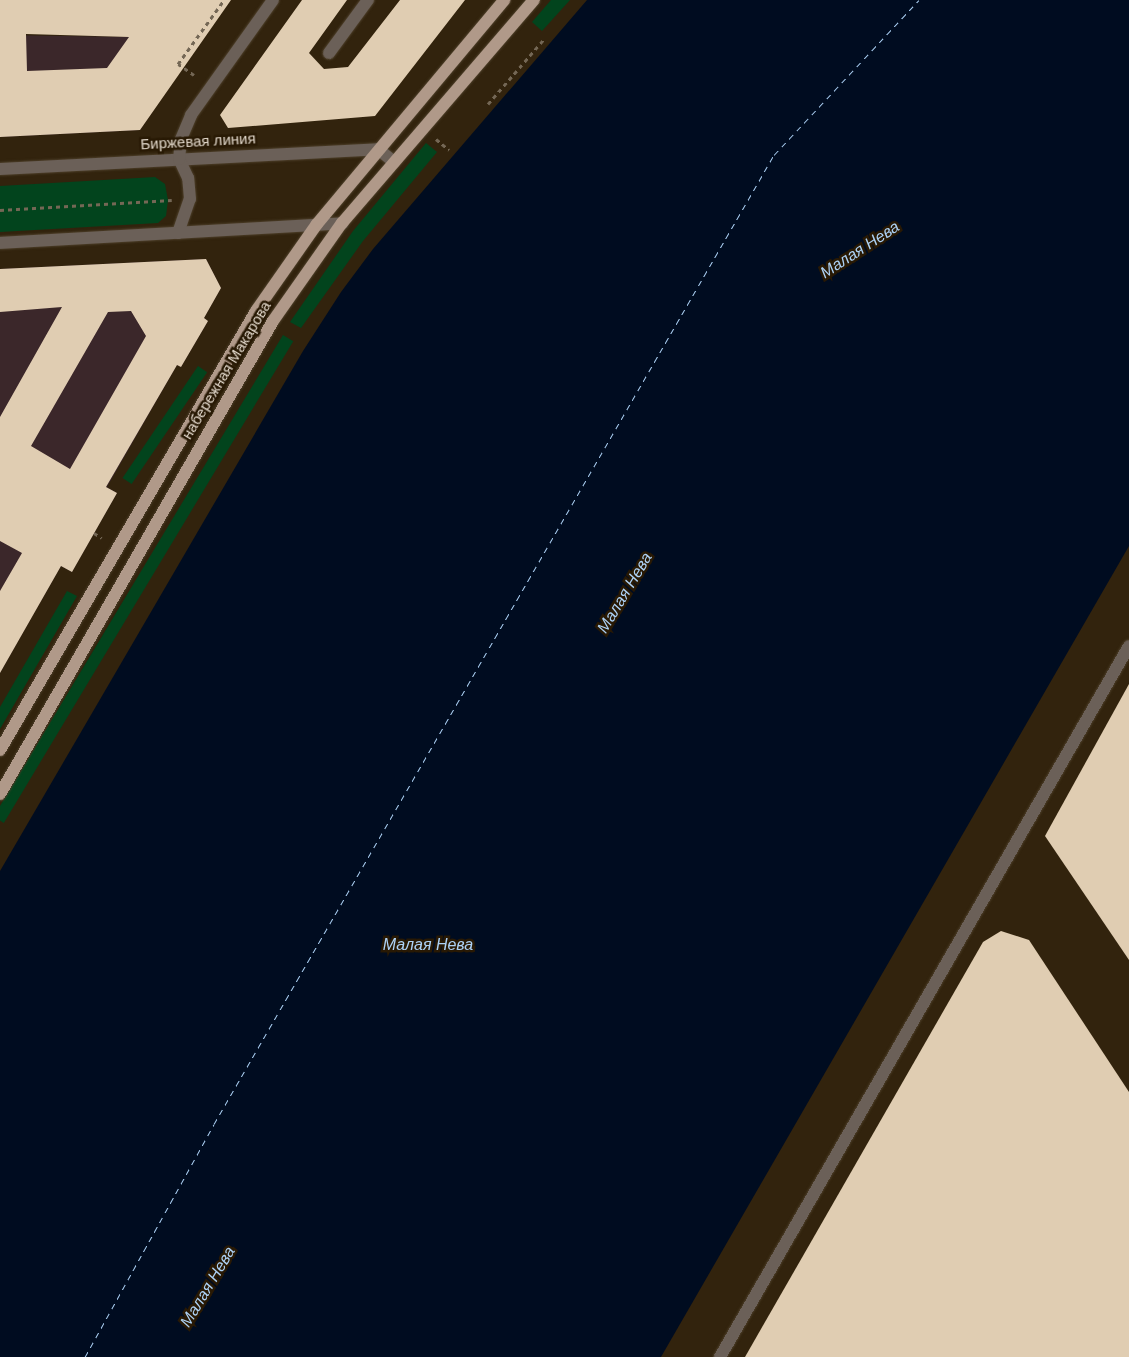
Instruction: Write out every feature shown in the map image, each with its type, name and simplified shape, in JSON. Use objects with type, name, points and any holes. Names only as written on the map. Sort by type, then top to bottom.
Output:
[{"type":"main road","name":"набережная Макарова","points":[[0,750],[256,311],[317,224],[504,0]]},
{"type":"main road","name":"набережная Макарова","points":[[0,794],[273,320],[342,223],[534,0]]},
{"type":"street","points":[[178,233],[190,199],[188,178],[179,159],[181,139],[191,115],[273,0]]},
{"type":"street","points":[[330,53],[368,0]]},
{"type":"street","points":[[378,149],[394,162]]},
{"type":"street","name":"Биржевая линия","points":[[0,169],[378,149]]},
{"type":"street","points":[[0,243],[342,223]]},
{"type":"street","points":[[720,1357],[1129,646]]},
{"type":"path","points":[[194,75],[178,64],[224,0]]},
{"type":"path","points":[[488,104],[545,38]]},
{"type":"path","points":[[0,210],[168,200]]},
{"type":"shaded area","points":[[0,35],[129,37],[179,73],[140,130],[0,137]]},
{"type":"shaded area","points":[[206,259],[221,288],[204,318],[208,321],[181,367],[177,365],[107,487],[117,493],[72,572],[61,566],[0,673],[0,269]]},
{"type":"green space","points":[[551,0],[570,0],[542,31],[532,22]]},
{"type":"green space","points":[[426,143],[437,152],[363,241],[301,328],[290,322],[353,231]]},
{"type":"green space","points":[[155,177],[165,184],[168,200],[166,216],[158,223],[0,232],[0,186]]},
{"type":"green space","points":[[283,335],[293,341],[4,823],[0,821],[0,806]]},
{"type":"green space","points":[[198,366],[207,372],[132,484],[123,478]]},
{"type":"green space","points":[[67,591],[77,596],[0,729],[0,707]]},
{"type":"water","name":"Малая Нева","points":[[587,0],[1129,0],[1129,546],[661,1357],[0,1357],[0,871],[303,351],[341,292],[373,249]]},
{"type":"building","points":[[0,0],[231,0],[140,130],[0,137]],"holes":[[[26,34],[129,37],[107,68],[27,71]]]},
{"type":"building","points":[[302,0],[347,0],[309,53],[324,69],[348,67],[400,0],[465,0],[375,116],[228,128],[220,115]]},
{"type":"building","points":[[206,259],[221,288],[204,318],[208,321],[181,367],[177,365],[106,487],[117,493],[72,572],[61,566],[0,673],[0,591],[22,553],[0,541],[0,417],[62,307],[0,312],[0,269]],"holes":[[[131,311],[146,336],[70,469],[31,446],[108,312]]]},
{"type":"building","points":[[1129,684],[1129,960],[1045,836]]},
{"type":"building","points":[[1001,931],[1029,940],[1129,1092],[1129,1357],[745,1357],[983,942]]},
{"type":"ferry route","points":[[85,1357],[214,1124],[774,155],[919,0]]}]
